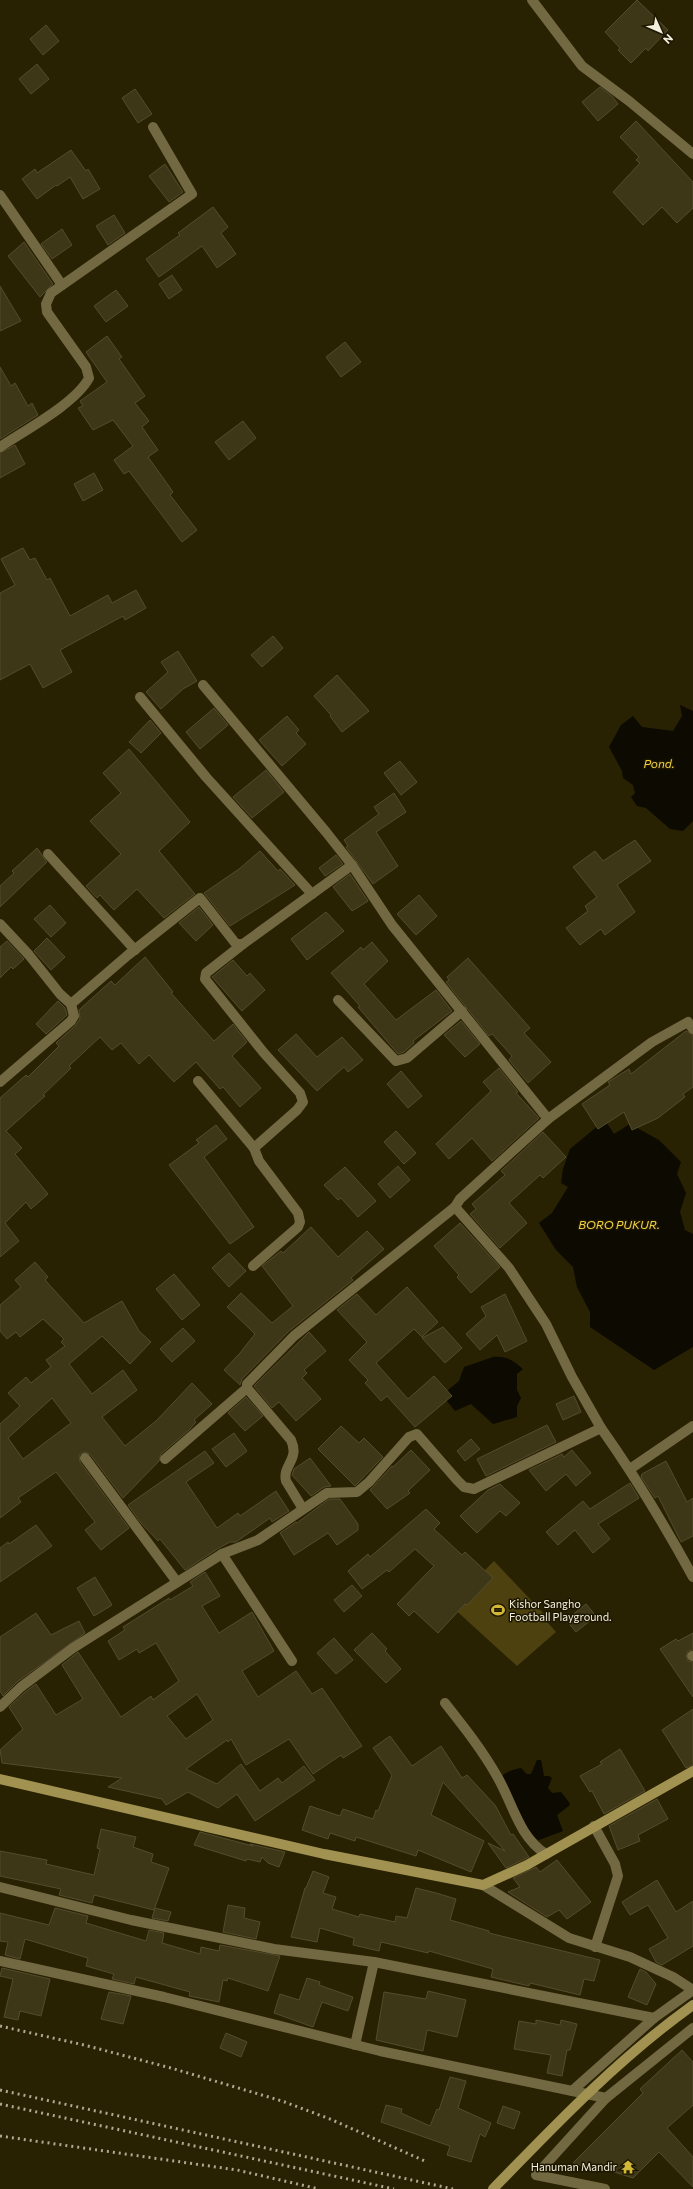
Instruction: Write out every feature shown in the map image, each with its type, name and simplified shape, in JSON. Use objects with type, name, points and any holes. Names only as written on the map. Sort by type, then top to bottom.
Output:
[{"type":"street","points":[[532,0],[582,66],[629,101],[693,154]]},
{"type":"street","points":[[0,447],[83,389],[89,378],[86,367],[47,312],[46,304],[51,293],[192,194],[153,127]]},
{"type":"street","points":[[0,195],[62,285]]},
{"type":"street","points":[[203,685],[352,865],[392,925],[548,1118]]},
{"type":"street","points":[[140,697],[206,777],[312,894]]},
{"type":"street","points":[[48,854],[135,950]]},
{"type":"street","points":[[254,1148],[297,1110],[303,1102],[300,1093],[264,1053],[205,979],[206,973],[243,944],[352,865]]},
{"type":"street","points":[[71,1004],[200,898],[236,944],[243,944]]},
{"type":"street","points":[[0,924],[29,955],[60,994],[71,1004],[74,1016],[71,1021],[0,1082]]},
{"type":"street","points":[[338,1000],[396,1061],[407,1058],[462,1011]]},
{"type":"street","points":[[166,1459],[247,1388],[249,1380],[294,1336],[455,1207],[460,1199],[548,1118],[652,1042],[688,1022],[693,1029]]},
{"type":"street","points":[[198,1081],[254,1148],[259,1161],[298,1213],[300,1222],[298,1227],[253,1266]]},
{"type":"street","points":[[455,1207],[509,1268],[546,1324],[572,1377],[602,1428],[630,1469],[693,1577]]},
{"type":"street","points":[[247,1388],[291,1440],[295,1449],[294,1456],[285,1476],[286,1481],[303,1509]]},
{"type":"street","points":[[630,1469],[693,1426]]},
{"type":"street","points":[[0,1707],[21,1687],[73,1648],[222,1554],[258,1540],[327,1493],[357,1492],[369,1482],[409,1437],[417,1434],[457,1480],[464,1486],[474,1489],[602,1428]]},
{"type":"street","points":[[85,1458],[177,1582]]},
{"type":"street","points":[[222,1554],[292,1661]]},
{"type":"street","points":[[445,1703],[489,1762],[516,1818],[532,1843],[546,1854]]},
{"type":"street","points":[[483,1885],[546,1854],[693,1771]]},
{"type":"street","points":[[0,1779],[324,1854],[483,1885],[569,1938],[630,1957],[673,1978],[693,1990],[654,2018],[572,2091]]},
{"type":"street","points":[[594,1826],[615,1864],[618,1876],[595,1947]]},
{"type":"street","points":[[0,1887],[131,1920],[274,1949],[374,1962],[654,2018]]},
{"type":"street","points":[[0,1961],[164,1997],[355,2045],[606,2098]]},
{"type":"street","points":[[355,2045],[374,1962]]},
{"type":"street","points":[[493,2189],[569,2111],[624,2059],[693,2005]]},
{"type":"street","points":[[605,2189],[536,2175],[606,2098],[693,2028]]},
{"type":"shaded area","name":"Kishor Sangho Football Playground.","points":[[494,1561],[545,1615],[543,1617],[556,1632],[517,1666],[450,1605]]},
{"type":"water","name":"Pond.","points":[[680,705],[693,711],[693,821],[683,831],[670,829],[646,808],[637,806],[631,797],[635,793],[633,785],[623,778],[622,771],[609,747],[621,725],[633,716],[642,727],[673,731],[682,716]]},
{"type":"water","name":"BORO PUKUR.","points":[[605,1120],[614,1134],[630,1124],[659,1140],[681,1162],[677,1174],[686,1193],[680,1212],[685,1230],[693,1234],[693,1347],[654,1370],[590,1327],[590,1312],[577,1287],[573,1267],[556,1250],[539,1223],[552,1213],[568,1187],[561,1183],[563,1169],[570,1149]]},
{"type":"water","points":[[493,1357],[510,1359],[523,1369],[517,1374],[517,1390],[521,1398],[517,1406],[517,1417],[493,1424],[471,1404],[455,1411],[442,1395],[459,1381],[464,1367]]},
{"type":"water","points":[[537,1760],[541,1760],[544,1776],[549,1776],[552,1778],[548,1788],[552,1793],[561,1792],[570,1805],[557,1815],[563,1831],[539,1840],[531,1838],[499,1779],[509,1772],[521,1768],[527,1774],[531,1774]]},
{"type":"building","points":[[637,0],[668,30],[648,51],[646,48],[631,63],[618,50],[620,48],[605,32]]},
{"type":"building","points":[[46,25],[59,41],[43,55],[30,39]]},
{"type":"building","points":[[37,64],[49,79],[31,94],[19,79]]},
{"type":"building","points":[[600,87],[612,96],[618,104],[598,121],[582,102]]},
{"type":"building","points":[[135,89],[152,114],[138,123],[122,98]]},
{"type":"building","points":[[636,121],[693,182],[693,208],[677,223],[662,207],[643,225],[613,192],[640,163],[636,160],[639,157],[620,137]]},
{"type":"building","points":[[71,150],[86,171],[88,169],[100,189],[83,199],[70,177],[37,199],[22,179],[35,169],[37,173]]},
{"type":"building","points":[[165,164],[183,192],[169,202],[149,176]]},
{"type":"building","points":[[213,207],[228,227],[221,233],[236,254],[217,268],[202,246],[159,277],[146,259],[180,235],[178,233]]},
{"type":"building","points":[[114,215],[125,233],[108,245],[96,226]]},
{"type":"building","points":[[62,229],[72,245],[52,259],[41,244]]},
{"type":"building","points":[[24,242],[53,284],[40,297],[8,256]]},
{"type":"building","points":[[172,275],[182,290],[169,299],[159,284]]},
{"type":"building","points":[[0,286],[21,321],[0,331]]},
{"type":"building","points":[[116,290],[128,306],[106,322],[94,306]]},
{"type":"building","points":[[107,336],[122,357],[119,359],[145,396],[135,403],[149,421],[142,427],[158,450],[148,457],[173,492],[170,495],[197,530],[182,542],[129,471],[124,474],[114,460],[133,446],[113,420],[93,430],[78,408],[83,406],[80,401],[107,382],[86,352]]},
{"type":"building","points":[[345,342],[361,362],[341,377],[326,357]]},
{"type":"building","points":[[0,367],[11,386],[15,383],[28,406],[32,403],[38,415],[0,439]]},
{"type":"building","points":[[243,421],[256,438],[229,460],[215,442]]},
{"type":"building","points":[[15,445],[25,464],[0,478],[0,453]]},
{"type":"building","points":[[94,473],[103,490],[83,501],[74,484]]},
{"type":"building","points":[[23,548],[30,560],[35,558],[47,580],[50,578],[70,616],[108,595],[112,603],[136,590],[146,608],[125,620],[123,616],[60,650],[72,672],[43,688],[30,664],[0,680],[0,593],[15,585],[1,559]]},
{"type":"building","points":[[273,636],[283,648],[262,667],[251,655]]},
{"type":"building","points":[[178,651],[197,681],[183,689],[161,709],[146,692],[168,672],[161,662]]},
{"type":"building","points":[[337,675],[369,711],[342,732],[330,716],[331,715],[314,696]]},
{"type":"building","points":[[214,708],[228,725],[200,749],[186,732]]},
{"type":"building","points":[[287,716],[299,730],[296,733],[306,744],[282,766],[259,740]]},
{"type":"building","points":[[150,720],[161,733],[141,753],[129,742]]},
{"type":"building","points":[[129,749],[190,822],[159,851],[195,894],[164,918],[137,889],[114,910],[100,895],[97,898],[86,886],[121,854],[90,821],[121,793],[103,773]]},
{"type":"building","points":[[400,761],[417,782],[401,795],[384,773]]},
{"type":"building","points":[[266,770],[284,792],[252,818],[233,797]]},
{"type":"building","points":[[394,793],[406,812],[376,832],[398,866],[373,884],[346,847],[348,846],[344,840],[379,814],[374,807]]},
{"type":"building","points":[[635,840],[651,861],[617,885],[635,912],[605,935],[601,929],[580,945],[566,928],[588,911],[585,906],[597,897],[573,867],[595,851],[603,861]]},
{"type":"building","points":[[37,848],[47,862],[0,907],[0,886],[14,873],[12,871]]},
{"type":"building","points":[[260,851],[278,871],[280,869],[295,885],[230,926],[204,893],[239,869]]},
{"type":"building","points":[[336,855],[343,864],[325,876],[319,868]]},
{"type":"building","points":[[350,874],[368,901],[352,911],[333,887]]},
{"type":"building","points":[[419,895],[437,916],[416,935],[397,914]]},
{"type":"building","points":[[50,905],[66,923],[51,937],[34,919]]},
{"type":"building","points":[[199,907],[213,925],[196,941],[179,923]]},
{"type":"building","points":[[326,912],[344,931],[307,960],[291,939]]},
{"type":"building","points":[[47,938],[65,957],[51,970],[34,951]]},
{"type":"building","points":[[7,941],[24,959],[13,969],[11,967],[0,978],[0,947]]},
{"type":"building","points":[[372,942],[388,961],[364,984],[396,1020],[436,990],[452,1011],[413,1041],[414,1043],[404,1052],[398,1054],[358,1007],[360,1006],[331,973],[361,947],[363,950]]},
{"type":"building","points":[[145,957],[173,992],[171,993],[214,1041],[233,1024],[247,1042],[232,1056],[261,1088],[240,1107],[223,1087],[220,1089],[196,1062],[174,1082],[149,1055],[139,1064],[121,1043],[112,1050],[100,1037],[69,1066],[71,1068],[43,1095],[45,1096],[6,1131],[22,1148],[15,1154],[48,1194],[31,1209],[26,1202],[5,1223],[19,1241],[0,1257],[0,1098],[26,1075],[28,1077],[59,1046],[56,1043],[75,1026],[80,1019],[79,1010],[111,981],[115,985]]},
{"type":"building","points":[[468,958],[530,1028],[524,1033],[551,1062],[528,1083],[509,1060],[512,1056],[492,1034],[489,1036],[446,982],[449,980],[447,977]]},
{"type":"building","points":[[233,960],[247,976],[250,973],[265,990],[242,1011],[212,977]]},
{"type":"building","points":[[58,1001],[65,1008],[67,1015],[46,1034],[36,1024]]},
{"type":"building","points":[[461,1021],[480,1044],[465,1057],[444,1035]]},
{"type":"building","points":[[686,1031],[693,1035],[693,1087],[683,1094],[685,1097],[658,1118],[632,1130],[624,1112],[598,1129],[582,1104],[610,1085],[608,1082],[629,1069],[631,1074]]},
{"type":"building","points":[[296,1034],[317,1057],[342,1037],[363,1060],[348,1072],[344,1067],[317,1091],[278,1050]]},
{"type":"building","points":[[499,1068],[518,1092],[516,1093],[539,1118],[492,1161],[472,1138],[449,1159],[436,1144],[491,1091],[483,1082]]},
{"type":"building","points":[[401,1071],[422,1096],[408,1108],[387,1084]]},
{"type":"building","points":[[216,1125],[227,1139],[204,1157],[254,1227],[230,1244],[169,1165],[199,1143],[196,1140]]},
{"type":"building","points":[[396,1131],[416,1153],[404,1164],[384,1142]]},
{"type":"building","points":[[543,1132],[566,1157],[543,1178],[540,1175],[509,1203],[527,1223],[500,1248],[470,1214],[476,1209],[472,1204],[505,1175],[501,1171]]},
{"type":"building","points":[[398,1166],[410,1180],[390,1198],[378,1184]]},
{"type":"building","points":[[345,1167],[376,1201],[358,1217],[341,1198],[338,1200],[324,1185]]},
{"type":"building","points":[[460,1223],[500,1267],[471,1293],[457,1277],[459,1275],[434,1246]]},
{"type":"building","points":[[311,1227],[338,1257],[367,1231],[384,1249],[351,1278],[353,1280],[289,1331],[242,1379],[240,1385],[224,1370],[255,1334],[227,1307],[241,1293],[272,1323],[293,1306],[262,1266],[281,1251],[283,1253]]},
{"type":"building","points":[[229,1253],[246,1271],[229,1287],[212,1268]]},
{"type":"building","points":[[35,1262],[48,1277],[45,1280],[84,1323],[122,1301],[139,1331],[151,1342],[130,1364],[102,1336],[69,1364],[92,1394],[123,1370],[137,1390],[102,1417],[125,1446],[156,1421],[192,1383],[212,1404],[194,1420],[196,1422],[189,1430],[161,1454],[159,1461],[123,1498],[90,1454],[85,1452],[79,1455],[80,1462],[129,1528],[101,1550],[85,1530],[95,1522],[56,1472],[18,1498],[21,1502],[0,1518],[0,1424],[20,1406],[8,1393],[26,1377],[31,1383],[51,1367],[46,1360],[65,1346],[61,1342],[64,1339],[43,1319],[20,1337],[16,1332],[7,1339],[0,1331],[0,1305],[21,1287],[15,1280]],"holes":[[[52,1398],[71,1423],[23,1459],[8,1438]]]},
{"type":"building","points":[[174,1274],[200,1305],[182,1320],[156,1289]]},
{"type":"building","points":[[407,1287],[438,1322],[422,1337],[414,1329],[376,1363],[408,1399],[434,1376],[452,1396],[415,1427],[387,1396],[381,1401],[365,1383],[368,1380],[349,1360],[367,1342],[337,1310],[357,1294],[376,1315]]},
{"type":"building","points":[[505,1294],[527,1341],[505,1352],[497,1335],[480,1350],[466,1334],[486,1316],[481,1307]]},
{"type":"building","points":[[443,1327],[462,1348],[445,1363],[422,1338]]},
{"type":"building","points":[[183,1328],[195,1341],[172,1362],[160,1349]]},
{"type":"building","points":[[309,1332],[326,1351],[304,1370],[307,1373],[302,1378],[321,1399],[296,1421],[279,1402],[272,1408],[254,1386]]},
{"type":"building","points":[[574,1396],[581,1412],[563,1420],[556,1404]]},
{"type":"building","points":[[246,1397],[263,1416],[245,1431],[228,1413]]},
{"type":"building","points":[[547,1425],[556,1442],[486,1476],[477,1459]]},
{"type":"building","points":[[341,1426],[359,1443],[364,1438],[383,1457],[355,1486],[318,1449]]},
{"type":"building","points":[[234,1433],[247,1451],[226,1467],[212,1449]]},
{"type":"building","points":[[471,1439],[480,1449],[465,1461],[457,1451]]},
{"type":"building","points":[[411,1450],[430,1470],[408,1491],[410,1493],[387,1509],[370,1490],[392,1466],[393,1467]]},
{"type":"building","points":[[572,1450],[591,1473],[576,1486],[566,1474],[546,1491],[529,1470],[562,1454],[564,1457]]},
{"type":"building","points":[[205,1451],[214,1463],[186,1482],[217,1528],[238,1513],[240,1516],[276,1491],[289,1511],[272,1522],[270,1518],[236,1542],[230,1542],[219,1548],[185,1570],[160,1539],[158,1541],[141,1523],[128,1505]]},
{"type":"building","points":[[310,1458],[331,1486],[324,1487],[311,1496],[292,1475],[294,1469]]},
{"type":"building","points":[[666,1461],[687,1502],[693,1498],[693,1536],[681,1542],[658,1496],[655,1498],[641,1477],[642,1474]]},
{"type":"building","points":[[630,1483],[639,1498],[598,1524],[610,1539],[593,1553],[575,1530],[558,1545],[546,1532],[583,1501],[590,1509]]},
{"type":"building","points":[[500,1484],[520,1503],[506,1516],[500,1511],[477,1533],[460,1516],[488,1490]]},
{"type":"building","points":[[329,1499],[340,1499],[358,1524],[358,1530],[337,1545],[328,1533],[294,1555],[280,1533],[296,1522],[297,1523]]},
{"type":"building","points":[[426,1509],[440,1523],[434,1529],[462,1555],[465,1552],[493,1578],[467,1605],[465,1604],[438,1633],[414,1611],[409,1616],[397,1604],[434,1566],[415,1549],[389,1572],[387,1570],[362,1589],[348,1571],[368,1554],[370,1557]]},
{"type":"building","points":[[36,1525],[52,1546],[0,1582],[0,1548],[8,1542],[9,1544]]},
{"type":"building","points":[[205,1572],[220,1596],[202,1606],[219,1633],[252,1612],[274,1651],[242,1671],[258,1697],[296,1671],[312,1694],[322,1688],[362,1746],[343,1758],[341,1755],[313,1774],[289,1739],[246,1765],[231,1739],[228,1742],[227,1740],[186,1769],[217,1784],[241,1764],[260,1791],[278,1778],[282,1783],[304,1766],[315,1780],[255,1821],[237,1794],[218,1808],[188,1792],[166,1805],[162,1799],[108,1787],[122,1778],[2,1763],[0,1750],[23,1729],[9,1707],[25,1692],[36,1684],[56,1715],[83,1699],[62,1665],[78,1652],[121,1717],[151,1696],[153,1700],[179,1681],[156,1643],[139,1653],[137,1649],[119,1660],[108,1641],[125,1630],[123,1627],[169,1598],[170,1600],[193,1586],[190,1582]],"holes":[[[197,1694],[213,1720],[186,1739],[167,1716]]]},
{"type":"building","points":[[95,1577],[112,1605],[94,1616],[77,1588]]},
{"type":"building","points":[[352,1585],[362,1596],[344,1612],[334,1600]]},
{"type":"building","points":[[586,1604],[596,1616],[576,1632],[566,1620]]},
{"type":"building","points":[[36,1613],[51,1635],[79,1621],[85,1633],[17,1682],[3,1696],[0,1691],[0,1637]]},
{"type":"building","points":[[372,1633],[387,1649],[385,1651],[401,1669],[386,1683],[354,1650]]},
{"type":"building","points":[[693,1633],[693,1650],[688,1651],[686,1656],[688,1661],[693,1662],[693,1697],[660,1649],[676,1639],[678,1641]]},
{"type":"building","points":[[334,1638],[353,1660],[336,1674],[317,1653]]},
{"type":"building","points":[[693,1709],[693,1765],[686,1768],[662,1730]]},
{"type":"building","points":[[390,1736],[412,1766],[441,1746],[462,1778],[467,1775],[495,1805],[511,1835],[513,1834],[529,1857],[506,1868],[488,1843],[505,1851],[443,1782],[431,1815],[484,1841],[471,1872],[418,1850],[416,1856],[356,1837],[355,1841],[330,1833],[328,1839],[302,1830],[310,1806],[340,1816],[343,1809],[373,1819],[376,1810],[378,1811],[392,1775],[373,1748]]},
{"type":"building","points":[[620,1749],[645,1791],[604,1814],[592,1791],[590,1792],[580,1776],[602,1764],[600,1762]]},
{"type":"building","points":[[657,1799],[668,1819],[638,1835],[640,1841],[618,1850],[609,1826]]},
{"type":"building","points":[[101,1829],[136,1837],[133,1847],[153,1854],[151,1862],[169,1868],[154,1910],[94,1895],[92,1903],[59,1895],[61,1889],[0,1876],[0,1851],[47,1860],[46,1864],[94,1875],[100,1849],[97,1848]]},
{"type":"building","points":[[200,1832],[253,1846],[250,1844],[285,1852],[279,1867],[268,1863],[262,1857],[260,1862],[247,1859],[246,1861],[194,1845]]},
{"type":"building","points":[[557,1860],[591,1902],[567,1919],[559,1910],[547,1917],[508,1892],[520,1887],[513,1878],[536,1867],[540,1872]]},
{"type":"building","points":[[313,1871],[329,1877],[323,1893],[336,1897],[332,1909],[359,1917],[360,1914],[395,1922],[396,1916],[407,1918],[416,1888],[436,1893],[456,1899],[450,1920],[489,1931],[489,1933],[600,1960],[594,1981],[584,1979],[580,1995],[530,1983],[529,1986],[491,1977],[493,1969],[429,1951],[428,1953],[381,1942],[379,1951],[353,1945],[354,1938],[320,1928],[317,1942],[291,1937],[305,1888]]},
{"type":"building","points":[[657,1880],[676,1912],[693,1901],[693,1946],[662,1965],[656,1962],[649,1949],[668,1938],[648,1905],[630,1915],[622,1902]]},
{"type":"building","points":[[228,1905],[245,1908],[244,1918],[260,1922],[256,1939],[223,1932]]},
{"type":"building","points":[[55,1908],[88,1916],[86,1923],[146,1941],[149,1930],[164,1933],[162,1943],[200,1954],[201,1947],[219,1951],[220,1945],[280,1956],[268,1991],[228,1978],[227,1981],[223,1980],[219,2002],[189,1996],[190,1992],[136,1977],[134,1984],[112,1979],[114,1974],[86,1966],[88,1958],[25,1939],[20,1959],[5,1955],[8,1942],[0,1941],[0,1913],[49,1925]]},
{"type":"building","points":[[155,1908],[171,1912],[168,1921],[152,1918]]},
{"type":"building","points":[[2,1968],[50,1979],[41,2016],[20,2011],[18,2020],[4,2017],[13,1979],[0,1976]]},
{"type":"building","points":[[640,1969],[646,1972],[656,1984],[647,2005],[628,1997]]},
{"type":"building","points":[[307,1978],[320,1982],[319,1985],[353,1997],[348,2011],[322,2002],[313,2027],[274,2013],[280,1994],[299,2000]]},
{"type":"building","points":[[428,1991],[466,2000],[457,2037],[427,2030],[423,2051],[376,2040],[384,1992],[426,1999]]},
{"type":"building","points":[[109,1992],[131,1996],[123,2024],[101,2019]]},
{"type":"building","points":[[536,2020],[560,2025],[561,2020],[577,2024],[570,2050],[567,2050],[562,2076],[547,2073],[551,2055],[514,2049],[519,2021],[536,2024]]},
{"type":"building","points":[[226,2033],[247,2042],[241,2057],[220,2048]]},
{"type":"building","points":[[682,2050],[693,2062],[693,2105],[667,2128],[693,2157],[693,2187],[659,2152],[633,2178],[605,2169],[603,2171],[573,2163],[643,2093],[640,2089]]},
{"type":"building","points":[[450,2077],[466,2081],[458,2108],[491,2123],[485,2137],[480,2134],[471,2162],[447,2155],[450,2146],[381,2122],[386,2105],[402,2109],[401,2113],[430,2126],[437,2109],[439,2110]]},
{"type":"building","points":[[503,2106],[520,2112],[514,2129],[497,2123]]},
{"type":"railway","points":[[0,2026],[84,2045],[171,2068],[282,2101],[330,2119],[427,2162]]},
{"type":"railway","points":[[0,2090],[453,2189]]},
{"type":"railway","points":[[0,2104],[394,2189]]},
{"type":"railway","points":[[0,2136],[237,2170],[319,2189]]},
{"type":"place","name":"Kishor Sangho Football Playground.","points":[[498,1610]]},
{"type":"place","name":"Hanuman Mandir","points":[[628,2167]]}]
